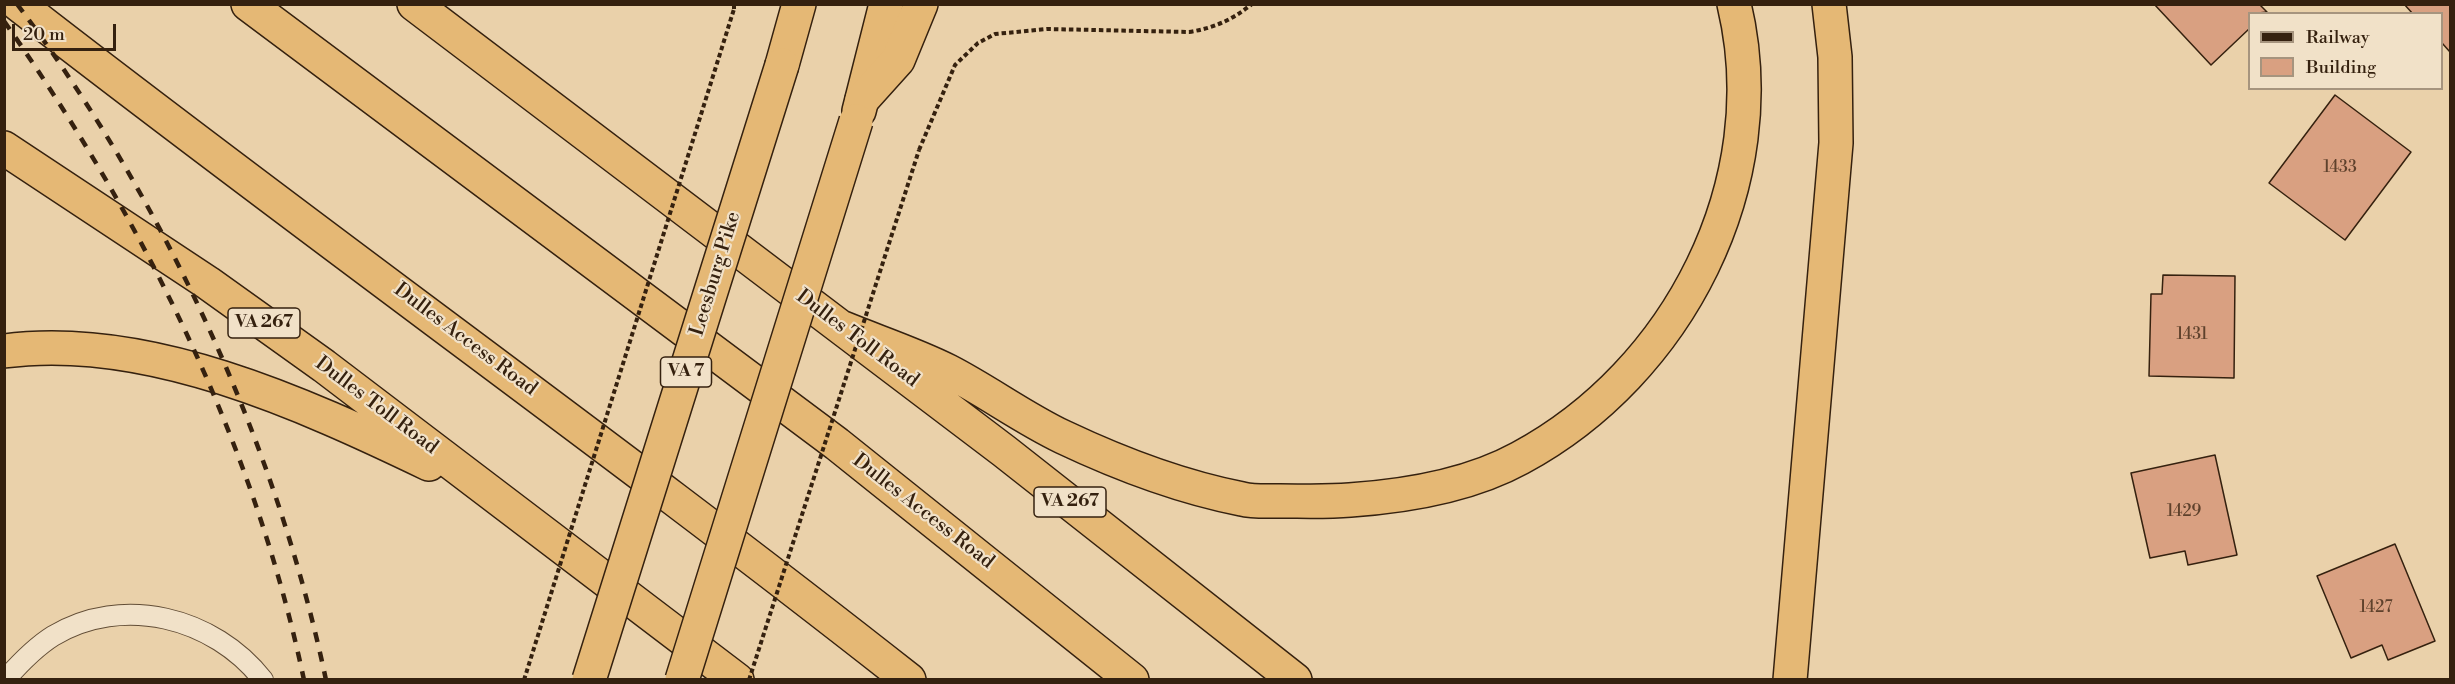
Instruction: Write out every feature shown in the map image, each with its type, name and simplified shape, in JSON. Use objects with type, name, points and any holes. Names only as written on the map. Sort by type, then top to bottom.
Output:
[{"type":"highway","name":"Dulles Access Road","points":[[18,4],[132,93],[586,430],[909,680]]},
{"type":"highway","name":"Dulles Access Road","points":[[248,4],[837,444],[1132,680]]},
{"type":"highway","name":"Dulles Toll Road","points":[[414,4],[843,328],[1166,576],[1295,680]]},
{"type":"highway","name":"Leesburg Pike","points":[[589,680],[799,4]]},
{"type":"highway","points":[[682,680],[862,100],[886,4]]},
{"type":"highway","points":[[862,100],[898,60],[921,4]]},
{"type":"highway","points":[[843,328],[947,371],[1062,437],[1159,477],[1245,500],[1326,502],[1396,497],[1465,481],[1519,459],[1567,429],[1618,387],[1653,347],[1687,298],[1706,262],[1720,228],[1731,193],[1739,153],[1743,110],[1743,62],[1734,4]]},
{"type":"highway","points":[[1790,680],[1836,143],[1835,57],[1829,4]]},
{"type":"highway","name":"Dulles Toll Road","points":[[4,148],[208,283],[324,366],[737,680]]},
{"type":"highway","points":[[4,351],[66,349],[108,353],[181,366],[237,382],[287,400],[388,444],[447,472],[515,511]]},
{"type":"lane","points":[[5,680],[44,642],[70,627],[105,617],[137,614],[172,619],[202,631],[247,661],[263,680]]},
{"type":"path","points":[[749,680],[919,150],[955,65],[978,44],[995,34],[1047,28],[1189,32],[1211,28],[1235,17],[1252,4]]},
{"type":"path","points":[[524,680],[734,7]]},
{"type":"building","points":[[2154,4],[2259,4],[2267,12],[2248,12],[2248,30],[2211,65]]},
{"type":"building","points":[[2404,4],[2450,4],[2450,52],[2443,44],[2443,12],[2411,12]]},
{"type":"building","points":[[2335,95],[2411,152],[2345,240],[2269,183]]},
{"type":"building","points":[[2163,275],[2235,276],[2234,378],[2149,376],[2151,294],[2162,294]]},
{"type":"building","points":[[2215,455],[2237,555],[2188,565],[2185,551],[2150,558],[2131,473]]},
{"type":"building","points":[[2395,544],[2435,641],[2388,660],[2382,645],[2351,658],[2317,576]]},
{"type":"railway","points":[[17,4],[70,79],[120,158],[166,240],[207,326],[245,413],[277,501],[304,591],[326,680]]},
{"type":"railway","points":[[4,21],[55,96],[102,174],[147,254],[187,336],[224,419],[256,504],[282,591],[304,680]]}]
